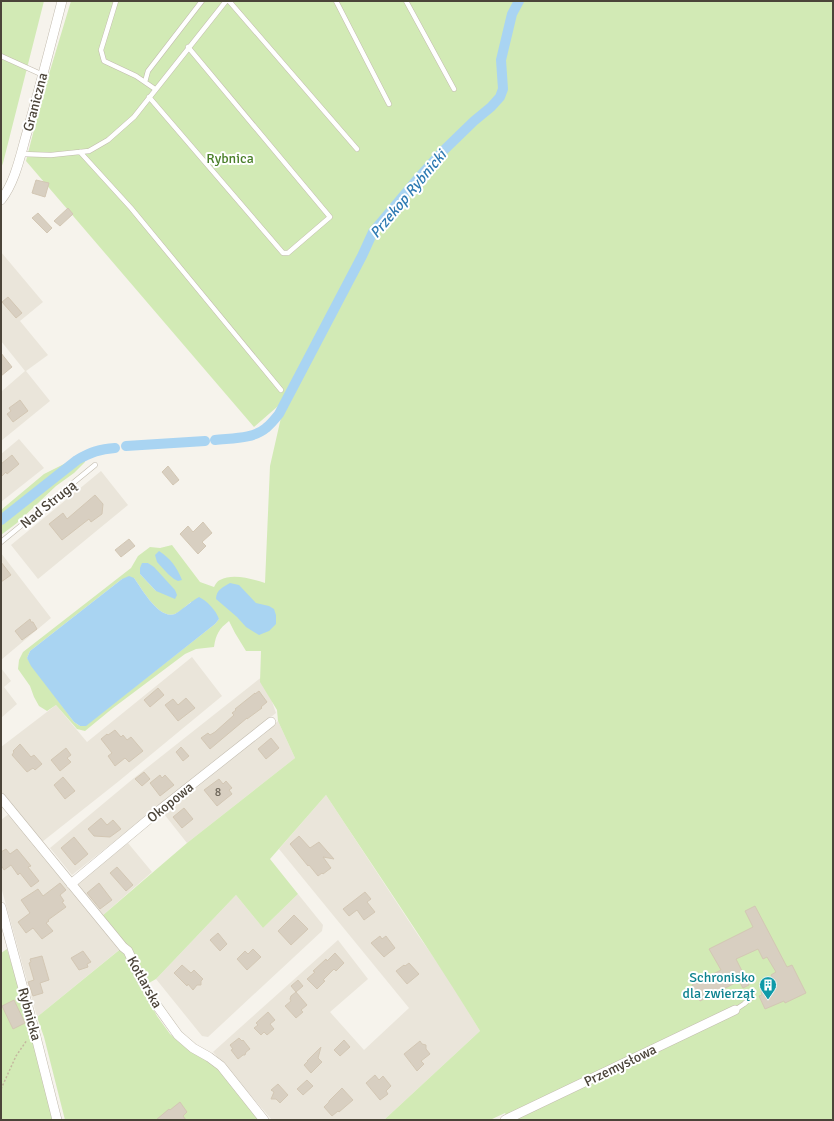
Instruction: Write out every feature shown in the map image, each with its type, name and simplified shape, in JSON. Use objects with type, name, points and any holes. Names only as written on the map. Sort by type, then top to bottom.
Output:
[{"type":"street","name":"Graniczna","points":[[1,200],[17,169],[43,75],[60,2]]},
{"type":"street","name":"Okopowa","points":[[72,884],[161,809],[271,722]]},
{"type":"street","name":"Kotlarska","points":[[1,798],[123,947],[128,951],[139,975],[155,1003],[178,1035],[193,1048],[221,1066],[264,1120]]},
{"type":"street","name":"Rybnicka","points":[[1,908],[57,1120]]},
{"type":"street","points":[[1,946],[10,943]]},
{"type":"street","name":"Przemysłowa","points":[[505,1120],[735,1010]]},
{"type":"lane","points":[[116,1],[101,50],[104,61],[136,76],[155,89]]},
{"type":"lane","points":[[145,82],[148,71],[202,1]]},
{"type":"lane","points":[[21,154],[52,155],[89,151],[108,140],[134,117],[188,47],[228,1],[357,149]]},
{"type":"lane","points":[[336,1],[389,104]]},
{"type":"lane","points":[[406,1],[454,89]]},
{"type":"lane","points":[[149,97],[282,253],[288,253],[330,217],[188,47]]},
{"type":"lane","points":[[1,56],[43,75]]},
{"type":"lane","points":[[80,152],[130,208],[281,390]]},
{"type":"lane","name":"Nad Strugą","points":[[1,542],[95,466]]},
{"type":"lane","points":[[735,1010],[752,997]]},
{"type":"path","points":[[1,1089],[16,1056],[34,1029]]},
{"type":"shaded area","points":[[1,252],[43,302],[20,321],[48,355],[26,371],[50,401],[1,441],[1,390],[2,391],[25,371],[1,341]]},
{"type":"shaded area","points":[[19,439],[44,468],[1,502],[1,454]]},
{"type":"shaded area","points":[[101,471],[128,505],[38,579],[11,545]]},
{"type":"shaded area","points":[[1,553],[51,618],[1,660]]},
{"type":"shaded area","points":[[192,657],[222,696],[42,842],[1,793],[1,747],[56,705],[87,742]]},
{"type":"shaded area","points":[[1,668],[11,681],[4,687],[17,704],[1,718]]},
{"type":"shaded area","points":[[263,676],[276,713],[72,875],[50,848],[134,778]]},
{"type":"shaded area","points":[[278,721],[295,758],[187,843],[164,814]]},
{"type":"shaded area","points":[[326,795],[444,972],[480,1031],[384,1120],[272,1120],[213,1052],[338,940],[368,979],[330,1012],[364,1050],[409,1008],[279,849]]},
{"type":"shaded area","points":[[10,813],[119,950],[37,1017],[1,887],[1,820]]},
{"type":"shaded area","points":[[128,843],[152,872],[102,916],[77,884]]},
{"type":"shaded area","points":[[298,894],[323,925],[322,931],[208,1037],[202,1036],[156,979],[236,895],[263,928]]},
{"type":"green space","points":[[1,1],[44,1],[1,168]]},
{"type":"green space","name":"Rybnica","points":[[71,1],[833,1],[833,1120],[509,1120],[505,1113],[490,1120],[384,1120],[480,1031],[326,795],[270,859],[298,894],[263,928],[236,895],[156,979],[147,984],[102,916],[187,843],[295,758],[278,721],[277,710],[260,682],[261,651],[246,651],[229,621],[218,632],[214,647],[196,649],[185,654],[85,731],[77,729],[56,705],[47,711],[39,706],[30,686],[18,669],[19,660],[23,652],[131,568],[138,556],[150,547],[160,548],[172,545],[200,582],[214,587],[219,581],[231,577],[242,577],[265,583],[270,466],[285,400],[254,427],[26,161],[43,94]],"holes":[[[148,563],[156,591],[140,574]],[[134,578],[146,596],[157,608],[169,615],[175,614],[191,602],[219,619],[215,624],[86,725],[80,726],[74,722],[27,658],[30,651],[122,579]]]},
{"type":"green space","points":[[78,454],[85,458],[85,462],[74,473],[56,486],[17,523],[1,535],[1,510],[44,474],[66,463]]},
{"type":"green space","points":[[123,947],[157,1016],[170,1034],[186,1048],[215,1065],[260,1120],[65,1120],[44,1037],[37,1017]]},
{"type":"green space","points":[[7,949],[18,985],[53,1120],[1,1120],[1,953]]},
{"type":"water","points":[[159,551],[173,563],[182,580],[178,581],[174,579],[157,562],[155,555]]},
{"type":"water","points":[[142,563],[148,563],[154,567],[175,590],[177,595],[175,599],[156,591],[140,574]]},
{"type":"water","points":[[129,576],[134,578],[146,596],[157,608],[169,615],[175,614],[199,597],[211,606],[219,619],[215,624],[86,726],[80,726],[74,722],[31,666],[27,658],[30,651],[122,579]]},
{"type":"water","points":[[230,583],[239,585],[256,603],[269,606],[274,609],[276,624],[269,631],[259,635],[246,627],[216,599],[217,593],[222,587]]},
{"type":"building","points":[[36,180],[49,183],[45,197],[32,193]]},
{"type":"building","points":[[68,208],[73,214],[60,226],[54,221]]},
{"type":"building","points":[[38,213],[52,228],[47,233],[32,218]]},
{"type":"building","points":[[8,297],[22,313],[16,318],[2,302]]},
{"type":"building","points":[[1,353],[12,367],[1,376]]},
{"type":"building","points":[[20,400],[28,411],[13,422],[7,414],[11,411],[9,408]]},
{"type":"building","points":[[12,455],[19,464],[1,477],[1,464]]},
{"type":"building","points":[[168,466],[179,480],[173,485],[162,472]]},
{"type":"building","points":[[95,495],[103,504],[102,514],[91,522],[89,519],[62,540],[49,524],[63,513],[67,519]]},
{"type":"building","points":[[203,522],[212,533],[202,542],[206,546],[198,554],[180,534],[188,526],[193,532]]},
{"type":"building","points":[[129,539],[135,546],[121,557],[115,550]]},
{"type":"building","points":[[1,562],[11,575],[1,582]]},
{"type":"building","points":[[30,619],[37,629],[22,640],[15,631]]},
{"type":"building","points":[[158,688],[164,695],[150,707],[144,700]]},
{"type":"building","points":[[259,691],[267,702],[261,707],[262,708],[247,718],[210,749],[201,738],[208,733],[210,735],[215,732],[234,715],[232,713],[236,710],[235,709]]},
{"type":"building","points":[[186,698],[195,708],[178,721],[165,705],[173,699],[178,705]]},
{"type":"building","points":[[115,730],[121,737],[123,735],[127,740],[131,737],[143,751],[129,762],[125,758],[115,766],[108,756],[112,753],[101,739]]},
{"type":"building","points":[[271,738],[279,748],[266,759],[258,749]]},
{"type":"building","points":[[20,744],[31,757],[34,755],[42,764],[35,770],[33,768],[27,772],[12,755],[14,752],[13,751]]},
{"type":"building","points":[[181,747],[189,756],[183,761],[176,752]]},
{"type":"building","points":[[66,748],[71,755],[67,758],[71,762],[60,771],[51,760]]},
{"type":"building","points":[[144,772],[150,779],[142,786],[135,779]]},
{"type":"building","points":[[160,775],[162,778],[165,775],[174,785],[160,796],[150,783]]},
{"type":"building","points":[[63,777],[75,791],[65,799],[54,785]]},
{"type":"building","points":[[219,779],[223,784],[226,781],[232,788],[229,790],[232,794],[217,806],[204,790]]},
{"type":"building","points":[[184,808],[193,819],[182,828],[173,817]]},
{"type":"building","points":[[101,818],[107,825],[113,820],[121,829],[110,837],[94,836],[88,829]]},
{"type":"building","points":[[299,836],[310,848],[319,842],[334,859],[323,857],[331,868],[318,876],[309,865],[308,866],[290,844]]},
{"type":"building","points":[[74,837],[88,854],[75,865],[61,848]]},
{"type":"building","points":[[6,849],[10,854],[17,849],[31,866],[28,867],[39,881],[31,887],[20,873],[18,875],[11,865],[4,870],[1,865],[1,852]]},
{"type":"building","points":[[117,867],[133,885],[126,891],[110,873]]},
{"type":"building","points":[[60,883],[66,890],[60,895],[64,901],[62,902],[66,907],[46,923],[53,931],[42,939],[33,928],[26,933],[18,922],[30,913],[21,900],[38,889],[43,896]]},
{"type":"building","points":[[99,883],[112,900],[100,909],[87,893]]},
{"type":"building","points":[[365,892],[371,899],[367,902],[375,912],[364,920],[357,910],[349,916],[343,909]]},
{"type":"building","points":[[755,906],[787,967],[792,965],[806,993],[785,1003],[784,1001],[765,1009],[759,996],[762,995],[761,991],[776,985],[771,975],[776,972],[767,957],[763,959],[758,949],[736,959],[749,985],[743,988],[739,981],[700,1001],[692,985],[721,970],[709,949],[753,927],[745,911]]},
{"type":"building","points":[[294,915],[308,929],[291,945],[278,931]]},
{"type":"building","points":[[218,933],[227,944],[220,951],[210,940]]},
{"type":"building","points":[[380,936],[382,939],[386,936],[395,948],[384,957],[371,943]]},
{"type":"building","points":[[253,949],[261,957],[247,970],[237,959],[245,951],[248,954]]},
{"type":"building","points":[[83,951],[91,962],[87,964],[88,967],[79,970],[71,958]]},
{"type":"building","points":[[335,953],[344,963],[336,971],[334,969],[323,980],[325,981],[317,989],[307,979],[315,972],[313,971]]},
{"type":"building","points":[[42,956],[49,980],[40,983],[43,993],[33,996],[28,982],[34,980],[29,963],[31,962],[30,959]]},
{"type":"building","points":[[409,963],[419,974],[407,984],[396,971]]},
{"type":"building","points":[[182,965],[191,973],[194,970],[203,979],[201,981],[201,985],[197,985],[193,990],[174,973]]},
{"type":"building","points":[[298,980],[303,986],[296,992],[291,986]]},
{"type":"building","points":[[296,992],[307,1005],[301,1010],[303,1012],[296,1018],[285,1006],[291,1001],[291,996]]},
{"type":"building","points":[[14,1000],[25,1023],[13,1029],[2,1006]]},
{"type":"building","points":[[268,1012],[275,1020],[270,1024],[274,1029],[267,1035],[264,1032],[261,1035],[254,1028],[258,1025],[256,1023]]},
{"type":"building","points":[[239,1038],[242,1041],[243,1040],[250,1049],[245,1055],[238,1059],[231,1050],[233,1049],[230,1045]]},
{"type":"building","points":[[344,1040],[350,1047],[340,1056],[334,1050]]},
{"type":"building","points":[[420,1041],[422,1044],[426,1045],[426,1049],[430,1054],[421,1061],[424,1064],[417,1071],[404,1054]]},
{"type":"building","points":[[321,1047],[318,1058],[322,1062],[311,1073],[304,1065]]},
{"type":"building","points":[[375,1075],[379,1080],[383,1076],[391,1086],[386,1091],[388,1094],[380,1100],[366,1083]]},
{"type":"building","points":[[307,1080],[313,1086],[303,1095],[297,1089]]},
{"type":"building","points":[[278,1084],[288,1095],[280,1103],[276,1099],[271,1099],[274,1092],[271,1090]]},
{"type":"building","points":[[342,1088],[353,1100],[332,1116],[324,1107]]},
{"type":"building","points":[[180,1102],[187,1112],[183,1116],[186,1120],[156,1120],[169,1109],[170,1110]]},
{"type":"waterway","name":"Przekop Rybnicki","points":[[215,440],[249,436],[261,432],[276,418],[362,256],[373,232],[442,152],[500,97],[503,89],[501,60],[512,14],[519,1]]},
{"type":"waterway","name":"Przekop Rybnicki","points":[[126,446],[205,441]]},
{"type":"waterway","name":"Przekop Rybnicki","points":[[1,520],[77,460],[96,451],[115,448]]},
{"type":"place","name":"Schronisko dla zwierząt","points":[[768,1000]]}]
